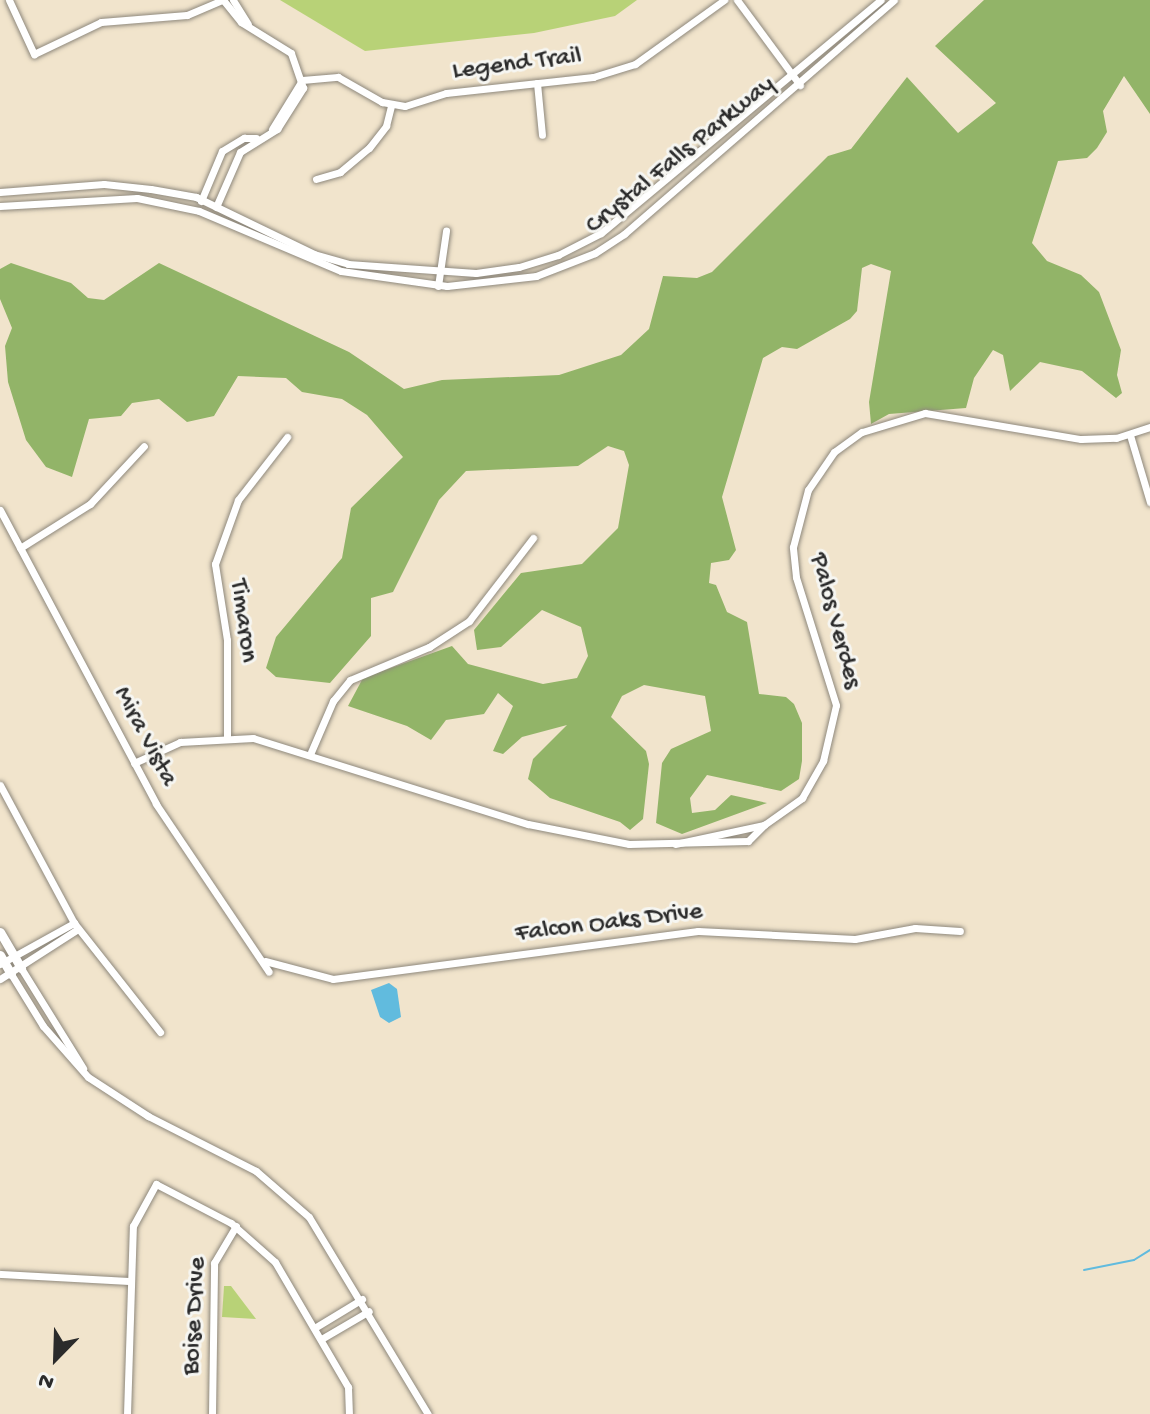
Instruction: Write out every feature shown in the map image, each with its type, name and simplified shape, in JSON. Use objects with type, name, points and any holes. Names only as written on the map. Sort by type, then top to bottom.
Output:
[{"type":"main road","points":[[0,932],[21,968]]},
{"type":"main road","points":[[1,961],[11,974]]},
{"type":"street","points":[[9,0],[34,54],[101,22],[187,15],[223,0],[249,25],[282,44],[302,80]]},
{"type":"street","points":[[233,0],[249,25]]},
{"type":"street","name":"Legend Trail","points":[[391,106],[416,105],[446,93],[593,77],[635,64],[724,0]]},
{"type":"street","points":[[737,0],[800,85]]},
{"type":"street","name":"Crystal Falls Parkway","points":[[0,192],[104,184],[201,199],[325,257],[438,272],[519,267],[558,255],[601,233],[881,0]]},
{"type":"street","name":"Crystal Falls Parkway","points":[[0,206],[137,198],[199,211],[315,263],[438,286],[501,284],[595,253],[663,203],[894,0]]},
{"type":"street","points":[[302,80],[346,79],[391,106],[386,126],[369,148],[340,172],[316,179]]},
{"type":"street","points":[[212,217],[236,160],[258,138],[270,133],[302,80]]},
{"type":"street","points":[[537,83],[542,135]]},
{"type":"street","points":[[199,211],[201,199],[222,151],[244,138],[258,138]]},
{"type":"street","points":[[71,186],[73,200]]},
{"type":"street","points":[[438,286],[446,231]]},
{"type":"street","name":"Palos Verdes","points":[[134,763],[166,746],[227,736],[311,752],[528,824],[642,845],[748,841],[810,788],[834,726],[832,683],[793,556],[802,504],[834,452],[862,432],[925,413],[1063,437],[1130,435],[1150,427]]},
{"type":"street","points":[[1130,435],[1150,502]]},
{"type":"street","name":"Timaron","points":[[227,736],[229,661],[215,564],[238,500],[287,437]]},
{"type":"street","points":[[20,548],[90,504],[144,446]]},
{"type":"street","name":"Mira Vista","points":[[0,510],[156,804],[265,961],[269,972]]},
{"type":"street","points":[[311,752],[333,701],[350,680],[429,647],[469,621],[533,538]]},
{"type":"street","points":[[0,785],[76,926],[160,1032]]},
{"type":"street","name":"Palos Verdes","points":[[675,844],[764,825]]},
{"type":"street","points":[[1,961],[76,926]]},
{"type":"street","points":[[0,979],[21,968],[76,926]]},
{"type":"street","name":"Falcon Oaks Drive","points":[[265,961],[333,979],[698,931],[855,939],[915,928],[960,931]]},
{"type":"street","points":[[21,968],[88,1077]]},
{"type":"street","points":[[11,974],[43,1026],[88,1077],[118,1100],[272,1182],[309,1217],[362,1299],[428,1414]]},
{"type":"street","points":[[127,1414],[133,1226],[156,1184],[236,1226],[275,1262],[323,1338],[348,1387],[349,1414]]},
{"type":"street","name":"Boise Drive","points":[[212,1414],[214,1263],[236,1226]]},
{"type":"street","points":[[0,1274],[130,1281]]},
{"type":"street","points":[[316,1327],[362,1299]]},
{"type":"street","points":[[323,1338],[369,1311]]},
{"type":"green space","points":[[280,0],[637,0],[615,16],[534,33],[365,51]]},
{"type":"green space","points":[[984,0],[1150,0],[1150,114],[1124,76],[1103,111],[1107,132],[1097,148],[1087,158],[1058,161],[1032,243],[1047,261],[1081,275],[1099,292],[1121,350],[1117,375],[1122,393],[1116,398],[1082,371],[1040,362],[1010,391],[1003,355],[993,350],[974,378],[966,408],[889,414],[871,424],[869,402],[891,271],[871,264],[862,268],[857,311],[850,319],[797,349],[782,347],[763,358],[722,497],[736,550],[729,560],[711,563],[709,583],[716,585],[727,612],[747,622],[759,694],[786,697],[794,704],[802,723],[802,761],[799,779],[781,791],[707,775],[690,798],[692,813],[715,810],[731,795],[767,803],[682,834],[656,823],[662,763],[671,749],[711,731],[705,696],[644,685],[622,696],[611,717],[646,751],[649,764],[643,819],[630,830],[620,822],[550,798],[528,779],[533,759],[567,725],[522,737],[503,754],[493,751],[513,706],[498,693],[484,714],[446,720],[431,740],[407,726],[348,706],[363,678],[452,646],[468,664],[543,684],[577,678],[588,656],[581,627],[542,610],[501,647],[477,650],[474,630],[521,573],[582,564],[618,528],[629,465],[624,451],[608,446],[578,466],[466,471],[439,500],[393,592],[371,598],[371,636],[330,683],[276,677],[266,668],[276,637],[342,558],[351,508],[403,457],[367,415],[342,399],[302,392],[286,378],[238,376],[214,416],[187,422],[159,399],[132,403],[121,416],[89,419],[72,477],[46,467],[26,440],[8,382],[5,346],[12,328],[0,299],[0,269],[11,263],[71,283],[88,298],[104,300],[159,263],[349,352],[404,389],[442,380],[559,375],[621,355],[649,329],[663,276],[697,278],[712,272],[828,156],[851,149],[907,77],[958,133],[996,103],[935,46]]},
{"type":"green space","points":[[224,1286],[231,1286],[256,1319],[222,1317]]},
{"type":"water","points":[[389,983],[397,989],[401,1017],[389,1023],[380,1017],[371,990]]},
{"type":"waterway","points":[[1084,1270],[1134,1260],[1150,1250]]}]
